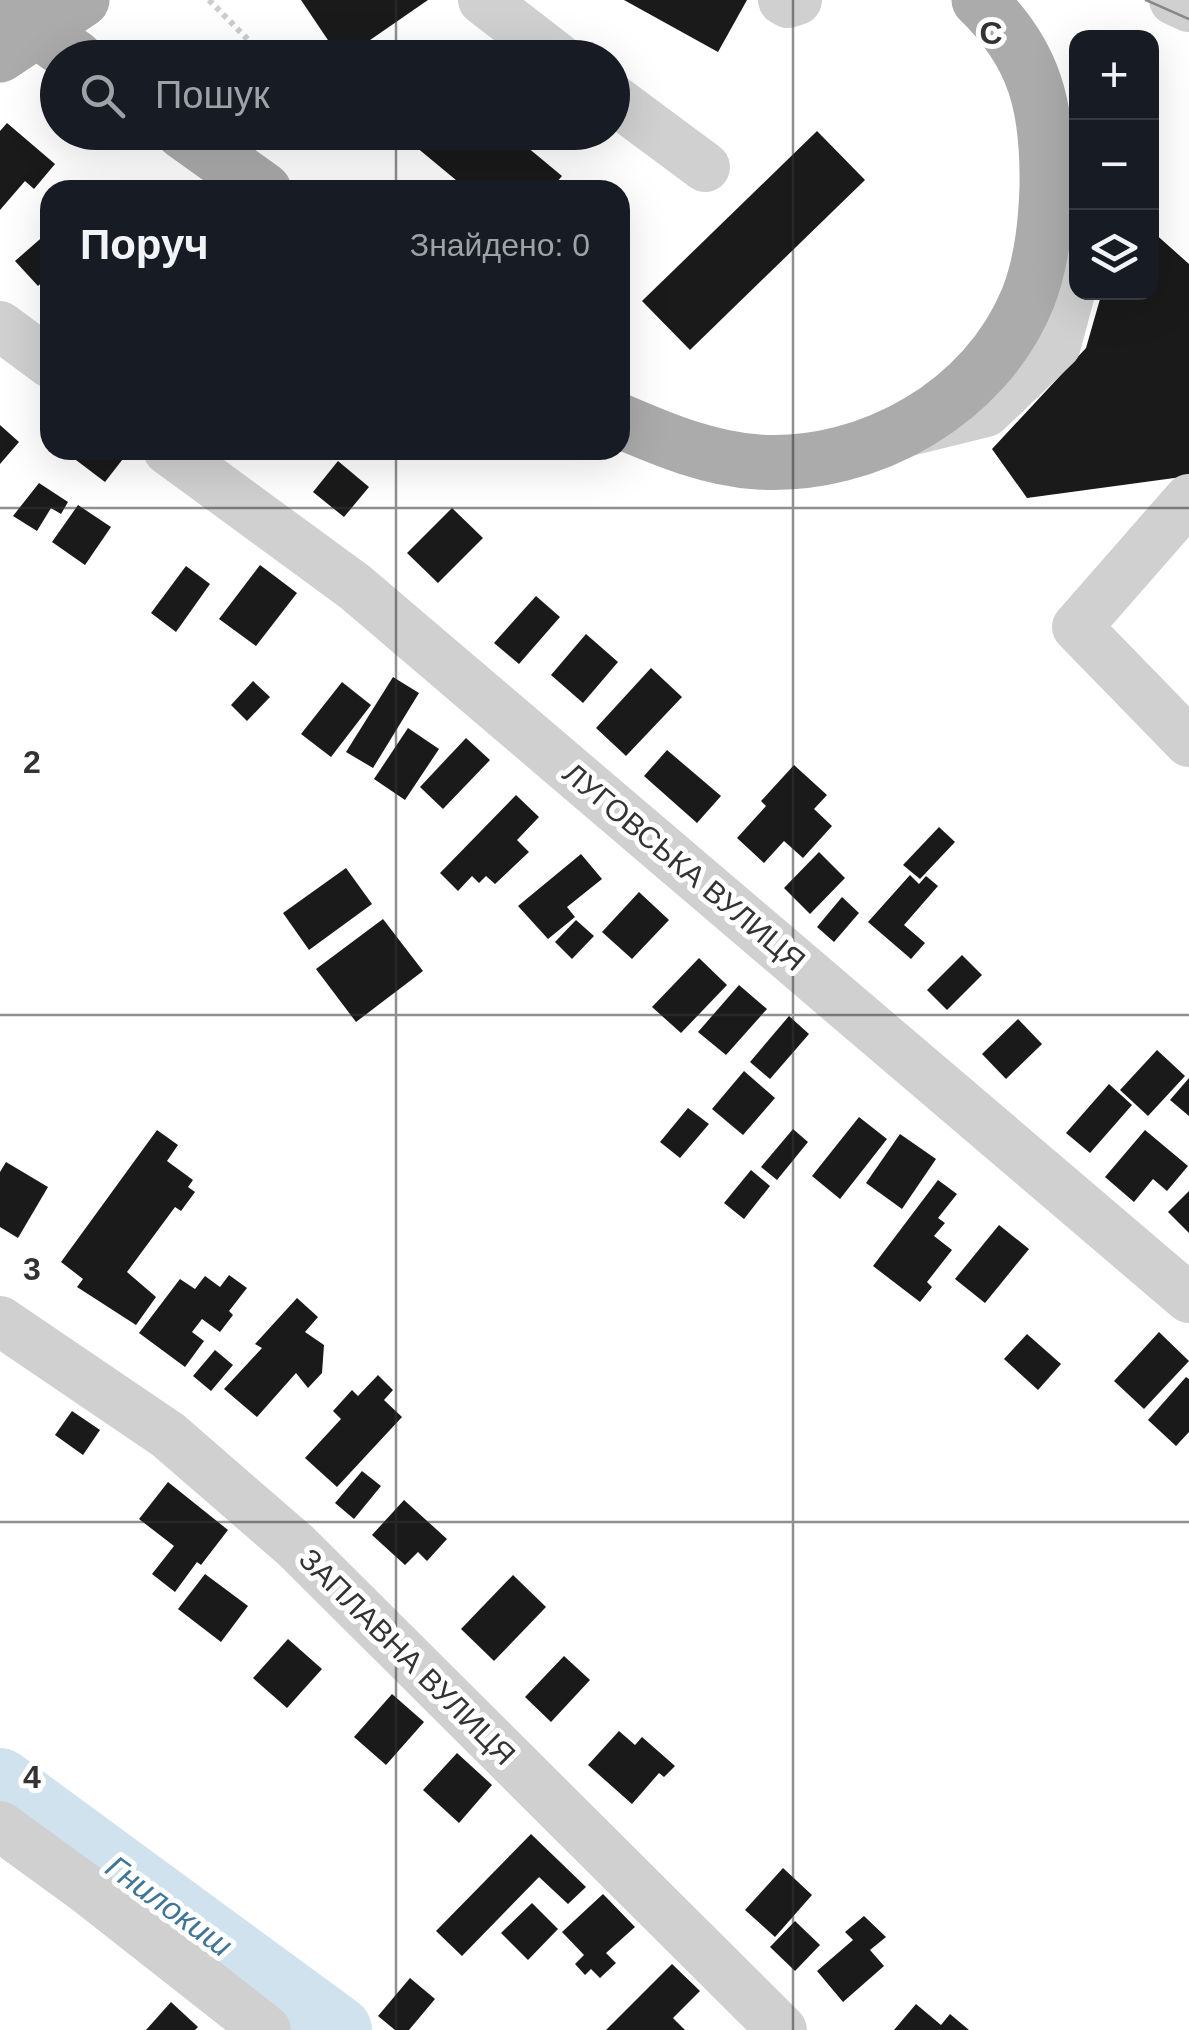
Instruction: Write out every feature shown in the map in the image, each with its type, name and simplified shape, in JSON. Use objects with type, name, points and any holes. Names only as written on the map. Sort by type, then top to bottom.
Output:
[{"type":"main road","points":[[0,55],[82,0]]},
{"type":"main road","points":[[630,425],[666,441],[756,462],[802,462],[845,454],[895,434],[940,408],[978,375],[1006,339],[1028,298],[1040,258],[1046,213],[1044,121],[1036,79],[1002,22],[979,0]]},
{"type":"main road","points":[[0,4],[51,40]]},
{"type":"main road","points":[[208,150],[250,180]]},
{"type":"street","points":[[483,0],[535,40]]},
{"type":"street","points":[[783,0],[797,0]]},
{"type":"street","points":[[1174,0],[1189,6]]},
{"type":"street","points":[[630,112],[704,167]]},
{"type":"street","points":[[0,326],[40,356]]},
{"type":"street","name":"ЛУГОВСЬКА ВУЛИЦЯ","points":[[182,460],[355,587],[1189,1298]]},
{"type":"street","points":[[1189,499],[1077,627],[1189,742]]},
{"type":"street","name":"ЗАПЛАВНА ВУЛИЦЯ","points":[[0,1320],[168,1435],[296,1546],[782,2030]]},
{"type":"street","points":[[0,1826],[266,2030]]},
{"type":"path","points":[[209,0],[248,40]]},
{"type":"building","points":[[301,0],[428,0],[370,40],[328,40]]},
{"type":"building","points":[[624,0],[747,0],[718,52]]},
{"type":"building","points":[[7,123],[55,164],[34,189],[25,181],[0,210],[0,131]]},
{"type":"building","points":[[817,131],[865,180],[690,350],[642,301]]},
{"type":"building","points":[[420,150],[531,150],[562,176],[559,180],[456,180]]},
{"type":"building","points":[[1159,237],[1189,264],[1189,476],[1027,498],[992,449],[1086,348],[1100,300],[1159,300]]},
{"type":"building","points":[[40,239],[40,284],[38,286],[15,261]]},
{"type":"building","points":[[0,425],[19,442],[0,464]]},
{"type":"building","points":[[76,460],[122,460],[105,482]]},
{"type":"building","points":[[338,461],[369,487],[344,517],[313,492]]},
{"type":"building","points":[[39,483],[68,502],[61,514],[51,508],[37,531],[13,516]]},
{"type":"building","points":[[78,505],[111,527],[85,565],[52,542]]},
{"type":"building","points":[[452,508],[483,538],[438,583],[407,553]]},
{"type":"building","points":[[260,565],[297,593],[256,646],[219,619]]},
{"type":"building","points":[[186,566],[210,584],[176,632],[151,613]]},
{"type":"building","points":[[536,596],[560,617],[519,664],[494,643]]},
{"type":"building","points":[[586,634],[618,662],[583,703],[551,675]]},
{"type":"building","points":[[651,668],[682,697],[626,756],[596,728]]},
{"type":"building","points":[[393,677],[419,693],[373,768],[346,752]]},
{"type":"building","points":[[253,681],[270,697],[247,721],[231,705]]},
{"type":"building","points":[[342,682],[371,705],[331,757],[301,734]]},
{"type":"building","points":[[408,728],[439,749],[405,800],[374,779]]},
{"type":"building","points":[[466,738],[490,760],[443,809],[420,787]]},
{"type":"building","points":[[667,750],[721,796],[697,823],[644,776]]},
{"type":"building","points":[[794,765],[827,795],[814,809],[832,826],[803,858],[784,841],[764,863],[737,838],[766,806],[761,801]]},
{"type":"building","points":[[516,795],[539,817],[517,840],[529,852],[495,884],[486,876],[479,883],[472,876],[458,891],[440,873]]},
{"type":"building","points":[[939,827],[955,842],[920,879],[903,865]]},
{"type":"building","points":[[819,852],[845,878],[810,914],[784,888]]},
{"type":"building","points":[[581,854],[602,879],[567,907],[575,917],[548,939],[518,906]]},
{"type":"building","points":[[346,868],[372,904],[309,950],[283,913]]},
{"type":"building","points":[[910,875],[919,884],[926,876],[938,886],[904,925],[925,943],[911,959],[868,922]]},
{"type":"building","points":[[639,892],[669,920],[632,959],[602,932]]},
{"type":"building","points":[[842,897],[859,913],[834,942],[817,927]]},
{"type":"building","points":[[383,919],[423,971],[356,1022],[316,969]]},
{"type":"building","points":[[576,920],[594,936],[572,959],[555,942]]},
{"type":"building","points":[[962,955],[982,975],[947,1010],[927,990]]},
{"type":"building","points":[[699,958],[727,985],[681,1033],[652,1007]]},
{"type":"building","points":[[739,985],[767,1009],[726,1055],[698,1032]]},
{"type":"building","points":[[789,1016],[809,1034],[770,1079],[750,1062]]},
{"type":"building","points":[[1018,1019],[1042,1044],[1006,1079],[982,1054]]},
{"type":"building","points":[[1157,1050],[1185,1076],[1148,1116],[1120,1090]]},
{"type":"building","points":[[744,1071],[775,1098],[743,1135],[712,1109]]},
{"type":"building","points":[[1189,1078],[1189,1116],[1170,1100]]},
{"type":"building","points":[[1109,1084],[1132,1105],[1090,1153],[1066,1133]]},
{"type":"building","points":[[688,1108],[709,1124],[680,1158],[660,1142]]},
{"type":"building","points":[[859,1117],[887,1139],[840,1199],[812,1176]]},
{"type":"building","points":[[793,1129],[808,1142],[777,1180],[761,1167]]},
{"type":"building","points":[[157,1130],[178,1145],[167,1161],[193,1180],[188,1187],[195,1192],[181,1211],[175,1207],[127,1272],[156,1297],[136,1325],[77,1287],[83,1279],[61,1262]]},
{"type":"building","points":[[1145,1130],[1188,1166],[1167,1191],[1153,1179],[1134,1202],[1105,1177]]},
{"type":"building","points":[[900,1134],[936,1159],[902,1209],[866,1183]]},
{"type":"building","points":[[6,1162],[48,1187],[18,1238],[0,1227],[0,1172]]},
{"type":"building","points":[[751,1170],[770,1186],[744,1219],[724,1203]]},
{"type":"building","points":[[938,1180],[957,1194],[938,1218],[945,1223],[934,1236],[952,1250],[927,1282],[932,1287],[920,1302],[873,1266]]},
{"type":"building","points":[[1189,1191],[1189,1233],[1168,1212]]},
{"type":"building","points":[[999,1225],[1029,1249],[985,1303],[955,1279]]},
{"type":"building","points":[[229,1275],[247,1288],[229,1311],[233,1315],[220,1332],[202,1319],[192,1332],[204,1341],[185,1367],[139,1333],[180,1279],[195,1289],[205,1276],[220,1287]]},
{"type":"building","points":[[297,1298],[318,1317],[305,1332],[324,1345],[322,1373],[308,1388],[296,1373],[257,1417],[224,1389],[262,1348],[255,1344]]},
{"type":"building","points":[[1159,1332],[1189,1361],[1144,1409],[1114,1381]]},
{"type":"building","points":[[1027,1334],[1061,1364],[1038,1390],[1004,1359]]},
{"type":"building","points":[[215,1350],[233,1365],[211,1391],[193,1376]]},
{"type":"building","points":[[378,1375],[393,1390],[384,1400],[402,1417],[337,1487],[305,1458],[341,1419],[333,1411],[352,1390],[358,1396]]},
{"type":"building","points":[[1186,1377],[1189,1432],[1176,1446],[1148,1420]]},
{"type":"building","points":[[72,1411],[100,1430],[83,1455],[55,1435]]},
{"type":"building","points":[[362,1471],[381,1486],[354,1519],[335,1503]]},
{"type":"building","points":[[168,1482],[228,1530],[175,1592],[152,1574],[174,1546],[139,1519]]},
{"type":"building","points":[[404,1500],[447,1539],[427,1561],[418,1552],[405,1565],[372,1535]]},
{"type":"building","points":[[205,1574],[248,1606],[221,1642],[178,1609]]},
{"type":"building","points":[[513,1575],[546,1607],[494,1661],[461,1629]]},
{"type":"building","points":[[288,1639],[322,1669],[287,1708],[253,1678]]},
{"type":"building","points":[[564,1656],[590,1680],[551,1722],[525,1697]]},
{"type":"building","points":[[392,1694],[424,1722],[386,1765],[354,1737]]},
{"type":"building","points":[[619,1731],[635,1745],[642,1737],[675,1766],[664,1777],[659,1773],[632,1804],[588,1765]]},
{"type":"building","points":[[457,1753],[492,1785],[459,1823],[423,1790]]},
{"type":"building","points":[[531,1834],[586,1887],[568,1904],[539,1877],[462,1956],[436,1931]]},
{"type":"building","points":[[783,1868],[812,1895],[775,1937],[745,1910]]},
{"type":"building","points":[[603,1894],[635,1927],[606,1953],[616,1963],[600,1978],[591,1969],[585,1975],[575,1964],[584,1955],[562,1932]]},
{"type":"building","points":[[532,1903],[558,1929],[528,1960],[501,1933]]},
{"type":"building","points":[[864,1916],[886,1937],[870,1950],[884,1966],[843,2002],[817,1971],[853,1940],[845,1932]]},
{"type":"building","points":[[795,1921],[820,1945],[795,1971],[770,1947]]},
{"type":"building","points":[[672,1964],[700,1991],[673,2018],[685,2030],[606,2030]]},
{"type":"building","points":[[410,1978],[435,1999],[409,2030],[395,2030],[378,2016]]},
{"type":"building","points":[[171,2002],[198,2027],[146,2030]]},
{"type":"building","points":[[916,2004],[941,2025],[950,2014],[969,2030],[894,2030]]},
{"type":"waterway","name":"Гнилокиш","points":[[0,1782],[338,2030]]},
{"type":"tram line","points":[[0,4],[7,0]]},
{"type":"tram line","points":[[1146,0],[1189,19]]}]
